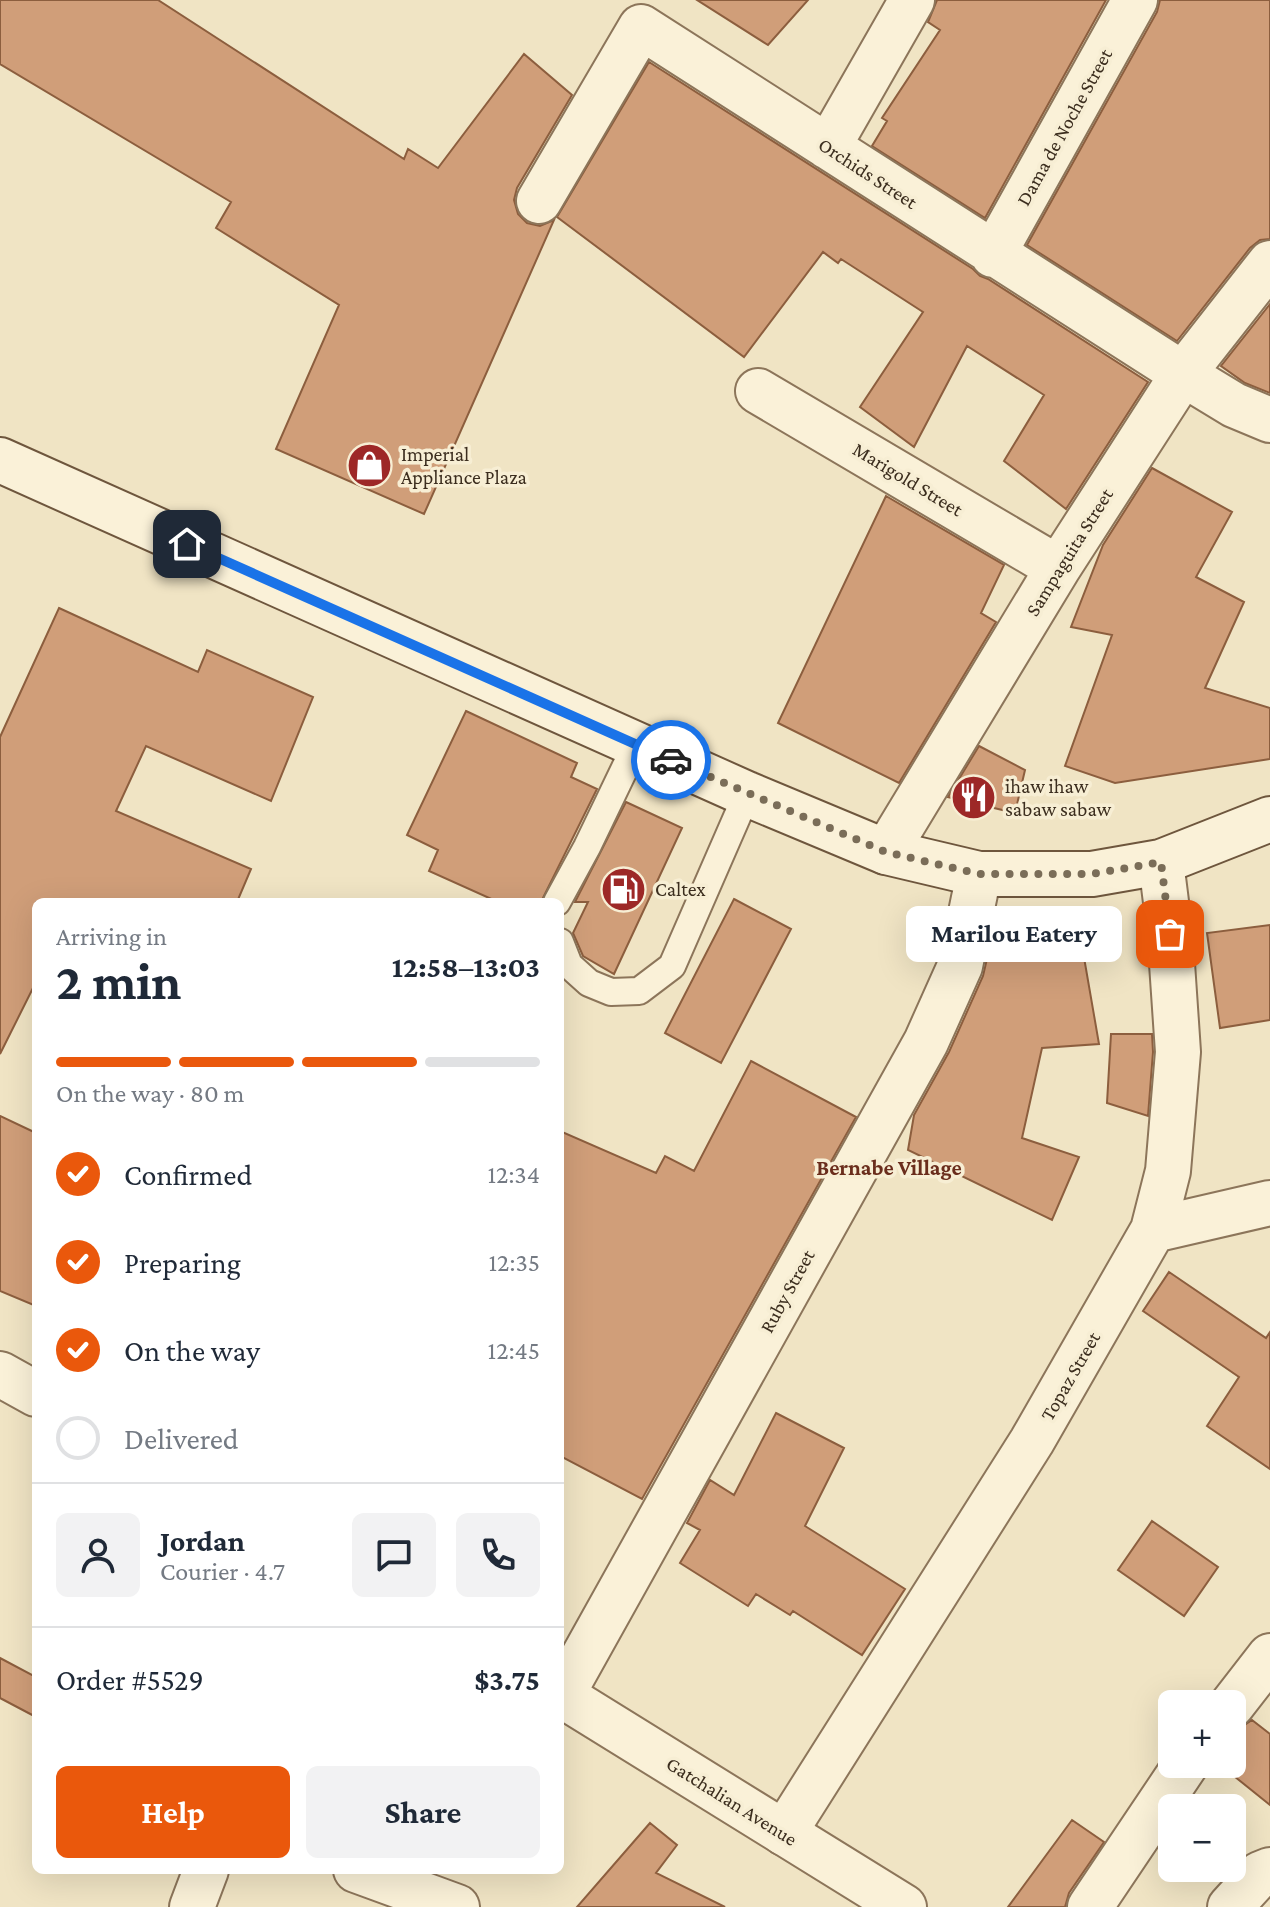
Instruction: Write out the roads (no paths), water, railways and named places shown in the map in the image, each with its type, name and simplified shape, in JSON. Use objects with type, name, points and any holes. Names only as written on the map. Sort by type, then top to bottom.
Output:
[{"type":"street","points":[[828,147],[912,0]]},
{"type":"street","name":"Dama de Noche Street","points":[[993,255],[1135,0]]},
{"type":"street","name":"Orchids Street","points":[[539,201],[641,27],[1183,374],[1234,405],[1270,420]]},
{"type":"street","name":"Sampaguita Street","points":[[886,852],[1058,568],[1183,374],[1270,263]]},
{"type":"street","name":"Marigold Street","points":[[758,391],[1058,568]]},
{"type":"street","points":[[0,460],[636,745],[886,852],[979,874],[1092,874],[1161,862],[1270,819]]},
{"type":"street","name":"Topaz Street","points":[[784,1833],[1032,1441],[1153,1230],[1168,1171],[1178,1052],[1170,934],[1161,862]]},
{"type":"street","name":"Ruby Street","points":[[564,1690],[926,1042],[960,966],[979,874]]},
{"type":"street","points":[[1153,1230],[1270,1203]]},
{"type":"street","points":[[0,1374],[32,1392]]},
{"type":"street","points":[[1244,1690],[1270,1656]]},
{"type":"street","name":"Gatchalian Avenue","points":[[564,1697],[904,1907]]},
{"type":"street","points":[[1090,1907],[1177,1778]]},
{"type":"street","points":[[1230,1907],[1260,1874],[1270,1870]]},
{"type":"street","points":[[192,1907],[204,1874]]},
{"type":"street","points":[[367,1874],[457,1907]]},
{"type":"lane","points":[[559,898],[636,745]]},
{"type":"lane","points":[[564,952],[569,965],[589,983],[611,992],[639,991],[672,966],[747,794]]},
{"type":"place","name":"Imperial Appliance Plaza","points":[[370,465]]},
{"type":"place","name":"ihaw ihaw sabaw sabaw","points":[[974,797]]},
{"type":"place","name":"Caltex","points":[[624,889]]},
{"type":"place","name":"Marilou Eatery","points":[[1170,934]]},
{"type":"district","name":"Bernabe Village","points":[[889,1167]]}]
